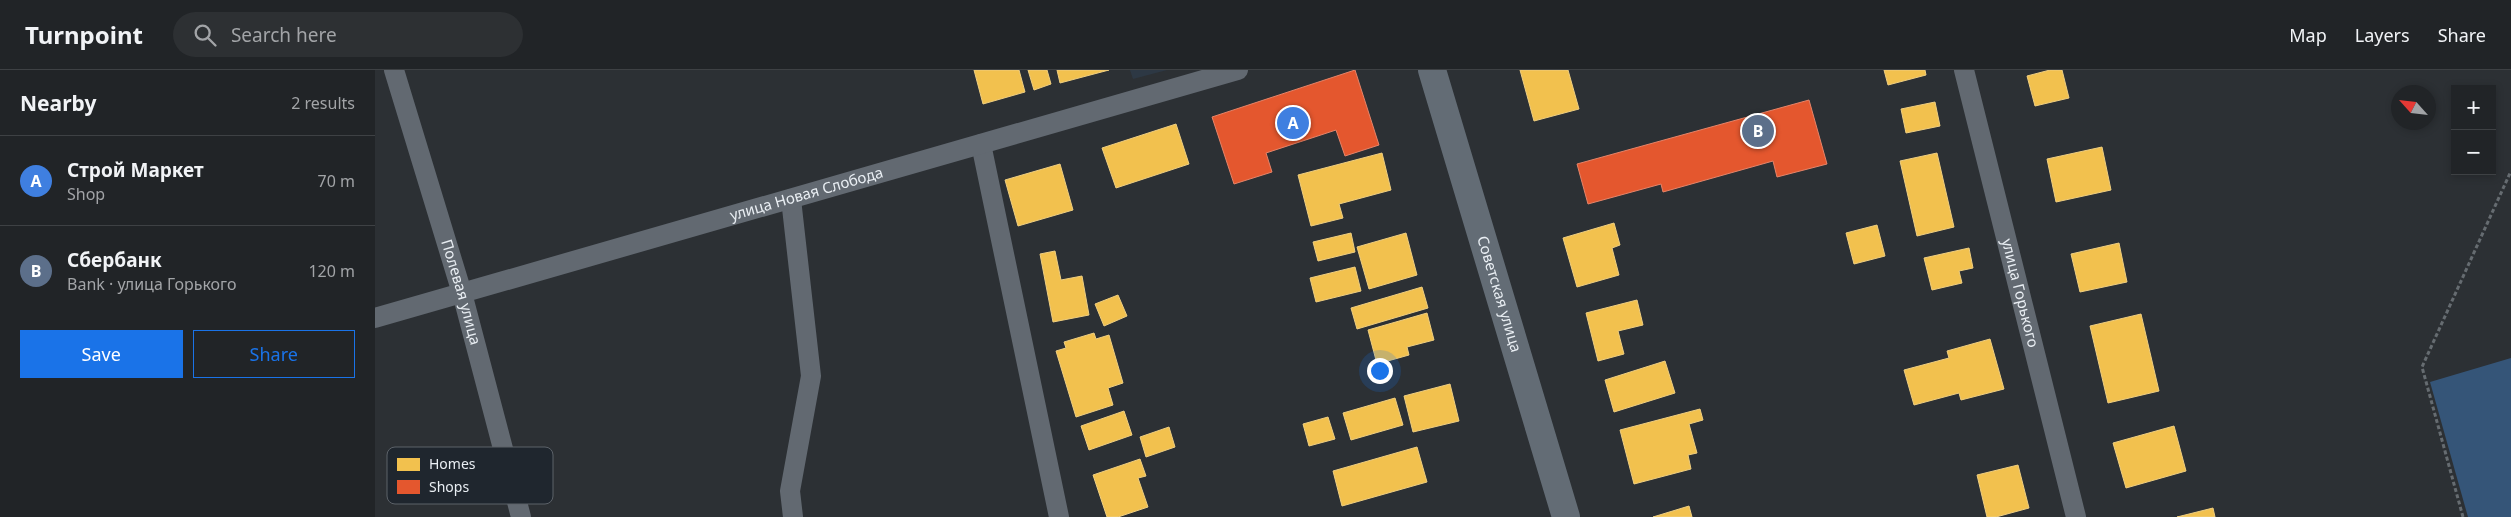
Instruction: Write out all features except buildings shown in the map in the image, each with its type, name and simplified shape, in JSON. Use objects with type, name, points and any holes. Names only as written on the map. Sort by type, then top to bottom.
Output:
[{"type":"main road","name":"Советская улица","points":[[1432,70],[1566,517]]},
{"type":"street","name":"Полевая улица","points":[[394,70],[462,293],[503,447]]},
{"type":"street","name":"улица Новая Слобода","points":[[375,318],[1238,70]]},
{"type":"street","name":"улица Горького","points":[[1964,70],[2076,517]]},
{"type":"street","points":[[981,144],[1059,517]]},
{"type":"street","points":[[791,198],[811,376],[790,491],[793,517]]},
{"type":"street","name":"Полевая улица","points":[[518,504],[521,517]]},
{"type":"path","points":[[2463,517],[2422,367],[2511,171]]},
{"type":"shaded area","points":[[1130,70],[1167,70],[1133,79]]},
{"type":"shaded area","points":[[2511,358],[2511,517],[2468,517],[2430,382]]},
{"type":"place","name":"Строй Маркет","points":[[1293,123]]},
{"type":"place","name":"Сбербанк","points":[[1758,131]]}]
